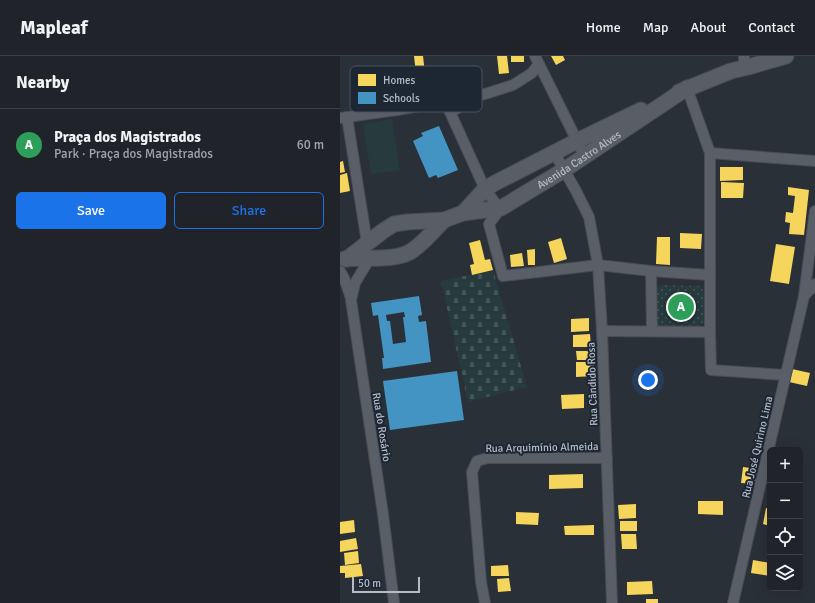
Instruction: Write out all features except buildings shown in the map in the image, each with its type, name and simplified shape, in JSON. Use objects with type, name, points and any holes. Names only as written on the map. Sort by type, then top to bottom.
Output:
[{"type":"street","name":"Avenida Castro Alves","points":[[463,213],[485,189],[577,140],[688,88],[731,71],[748,60],[786,56]]},
{"type":"street","points":[[482,95],[513,85],[532,73],[537,60]]},
{"type":"street","points":[[537,60],[585,157]]},
{"type":"street","name":"Avenida Castro Alves","points":[[342,263],[394,224],[444,220],[463,213],[500,208],[585,157],[688,88]]},
{"type":"street","points":[[688,88],[710,153],[711,370],[785,375]]},
{"type":"street","points":[[377,258],[377,252],[371,240],[344,118],[384,112]]},
{"type":"street","points":[[450,112],[485,189],[500,208],[489,224]]},
{"type":"street","name":"Rua Cândido Rosa","points":[[554,152],[589,217],[598,265],[602,331],[612,603]]},
{"type":"street","points":[[710,153],[815,161]]},
{"type":"street","name":"Rua José Quirino Lima","points":[[733,603],[785,375],[812,268],[815,211]]},
{"type":"street","points":[[463,213],[477,217],[489,224],[503,276],[598,265],[651,271],[710,275]]},
{"type":"street","name":"Avenida Castro Alves","points":[[342,263],[397,257],[409,252],[420,244],[444,220]]},
{"type":"street","points":[[414,222],[422,229],[420,244]]},
{"type":"street","name":"Rua do Rosário","points":[[377,258],[355,283],[351,300],[383,514],[394,603]]},
{"type":"street","points":[[342,263],[344,278],[351,300]]},
{"type":"street","points":[[651,271],[652,331]]},
{"type":"street","name":"Rua José Quirino Lima","points":[[804,296],[815,284]]},
{"type":"street","points":[[602,331],[710,332]]},
{"type":"street","name":"Rua Arquimínio Almeida","points":[[485,603],[481,582],[472,472],[477,461],[488,458],[606,458]]},
{"type":"green space","points":[[392,119],[400,170],[371,174],[363,124]]},
{"type":"green space","points":[[493,270],[527,387],[468,402],[441,281]]},
{"type":"green space","points":[[661,285],[700,286],[706,293],[707,321],[698,326],[686,328],[661,328],[657,325],[656,291]]},
{"type":"place","name":"Praça dos Magistrados","points":[[681,307]]}]
